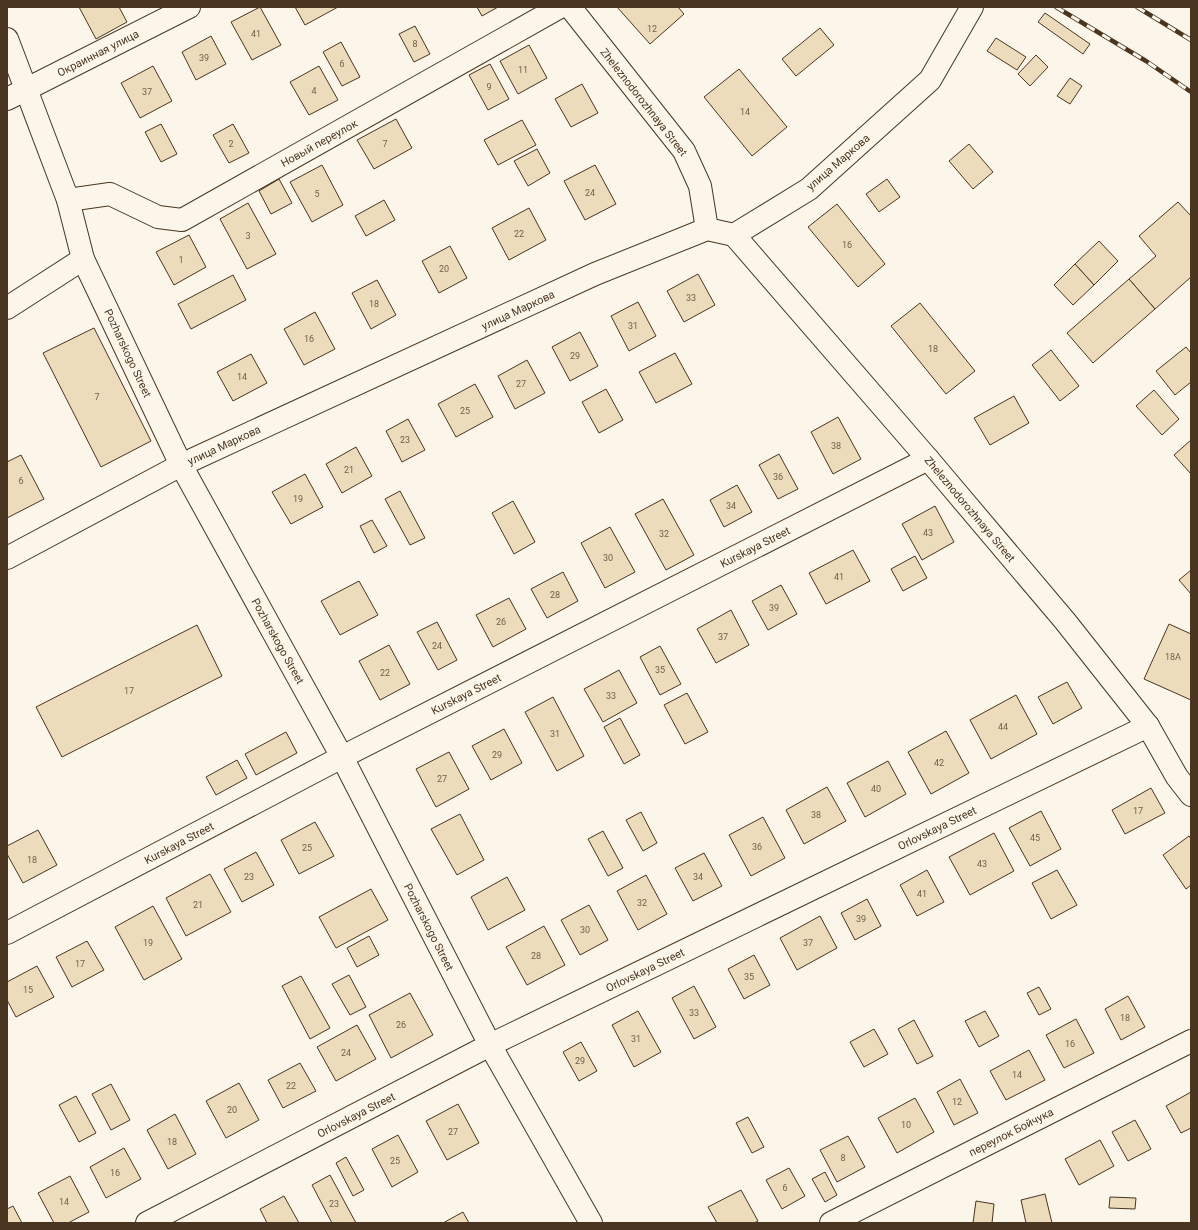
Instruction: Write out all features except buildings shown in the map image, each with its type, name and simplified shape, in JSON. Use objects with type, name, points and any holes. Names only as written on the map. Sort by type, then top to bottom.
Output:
[{"type":"street","name":"Окраинная улица","points":[[7,99],[189,7]]},
{"type":"street","name":"Новый переулок","points":[[68,200],[110,194],[158,217],[182,220],[560,7]]},
{"type":"street","name":"Zheleznodorozhnaya Street","points":[[570,7],[684,151],[700,186],[707,229]]},
{"type":"street","name":"улица Маркова","points":[[734,234],[809,189],[930,80],[972,7]]},
{"type":"street","name":"Pozharskogo Street","points":[[7,39],[68,200],[83,259],[181,465],[342,757],[490,1045],[591,1223]]},
{"type":"street","points":[[707,229],[734,234]]},
{"type":"street","name":"улица Маркова","points":[[7,558],[181,465],[595,274],[707,229]]},
{"type":"street","name":"Zheleznodorozhnaya Street","points":[[734,234],[1065,621],[1184,774],[1191,795]]},
{"type":"street","points":[[7,308],[83,259]]},
{"type":"street","name":"Kurskaya Street","points":[[7,933],[342,757],[928,459]]},
{"type":"street","name":"Orlovskaya Street","points":[[147,1223],[490,1045],[1148,726]]},
{"type":"street","name":"переулок Бойчука","points":[[831,1223],[1191,1041]]},
{"type":"railway","points":[[1056,7],[1146,61],[1191,92]]},
{"type":"railway","points":[[1137,7],[1191,40]]}]
